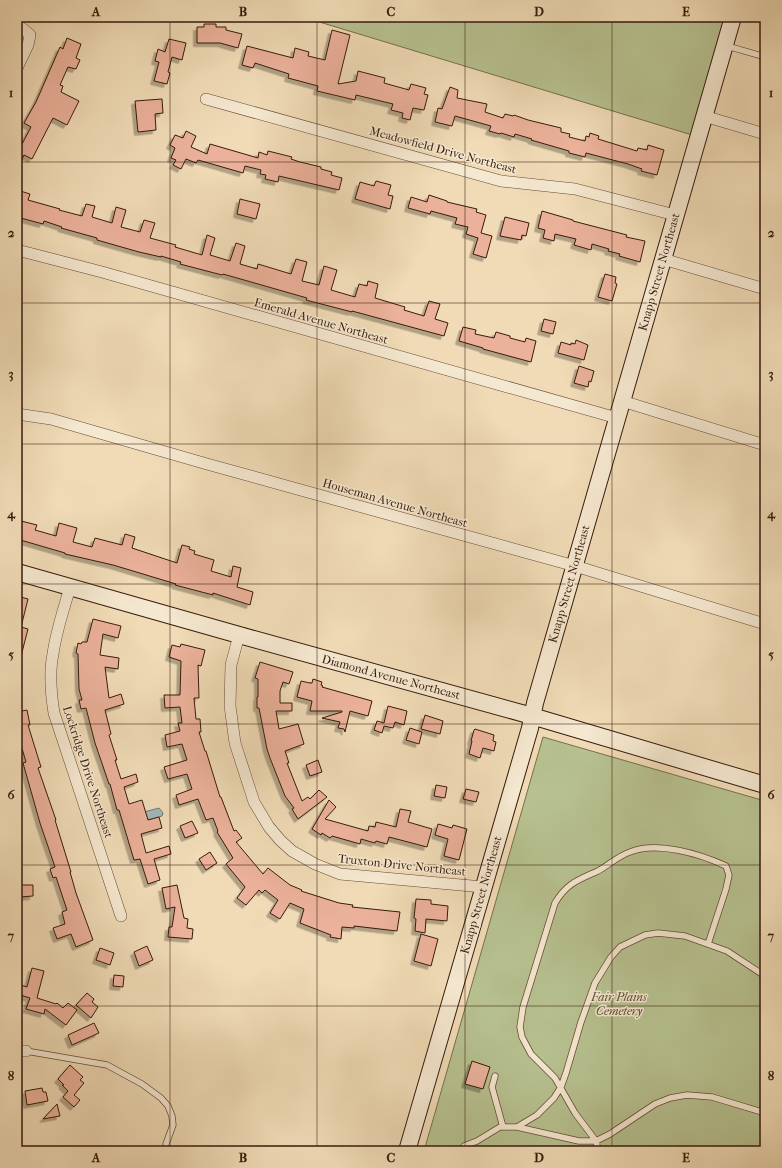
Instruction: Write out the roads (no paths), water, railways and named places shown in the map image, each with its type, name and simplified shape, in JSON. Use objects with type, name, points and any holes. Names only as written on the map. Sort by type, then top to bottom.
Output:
[{"type":"main road","name":"Knapp Street Northeast","points":[[407,1151],[733,17]]},
{"type":"main road","name":"Diamond Avenue Northeast","points":[[17,572],[532,716],[765,785]]},
{"type":"street","points":[[17,26],[30,35],[28,45],[17,68]]},
{"type":"street","name":"Meadowfield Drive Northeast","points":[[206,99],[501,181],[575,189],[675,215]]},
{"type":"street","points":[[704,116],[765,134]]},
{"type":"street","name":"Emerald Avenue Northeast","points":[[17,250],[102,272],[617,418]]},
{"type":"street","points":[[663,259],[765,289]]},
{"type":"street","points":[[622,401],[765,445]]},
{"type":"street","name":"Houseman Avenue Northeast","points":[[17,414],[51,418],[207,464],[575,566],[765,624]]},
{"type":"street","name":"Lockridge Drive Northeast","points":[[70,587],[52,654],[51,674],[54,713],[121,916]]},
{"type":"street","name":"Truxton Drive Northeast","points":[[239,635],[230,665],[230,706],[235,744],[254,802],[269,828],[280,840],[292,851],[315,864],[340,874],[483,887]]},
{"type":"lane","points":[[725,45],[765,57]]},
{"type":"lane","points":[[600,1151],[596,1141],[575,1113],[555,1078],[531,1054],[522,1037],[520,1027],[523,1006],[555,903],[562,892],[582,878],[608,866],[630,852],[656,848],[675,850],[713,860],[726,866],[729,875],[725,895],[708,944]]},
{"type":"lane","points":[[517,1127],[537,1115],[548,1106],[561,1087],[594,983],[611,957],[620,948],[645,935],[658,933],[684,936],[728,951],[765,976]]},
{"type":"lane","points":[[22,1051],[107,1065],[142,1084],[161,1098],[168,1106],[172,1116],[173,1125],[166,1144]]},
{"type":"lane","points":[[495,1076],[492,1087],[502,1127]]},
{"type":"lane","points":[[462,1151],[464,1146],[477,1141],[500,1127],[517,1127],[579,1141],[596,1141],[610,1134],[655,1104],[670,1098],[687,1095],[712,1097],[765,1113]]},
{"type":"water","points":[[159,808],[163,813],[162,816],[145,821],[144,812]]},
{"type":"park label","name":"Fair Plains Cemetery","points":[[619,1004]]}]
